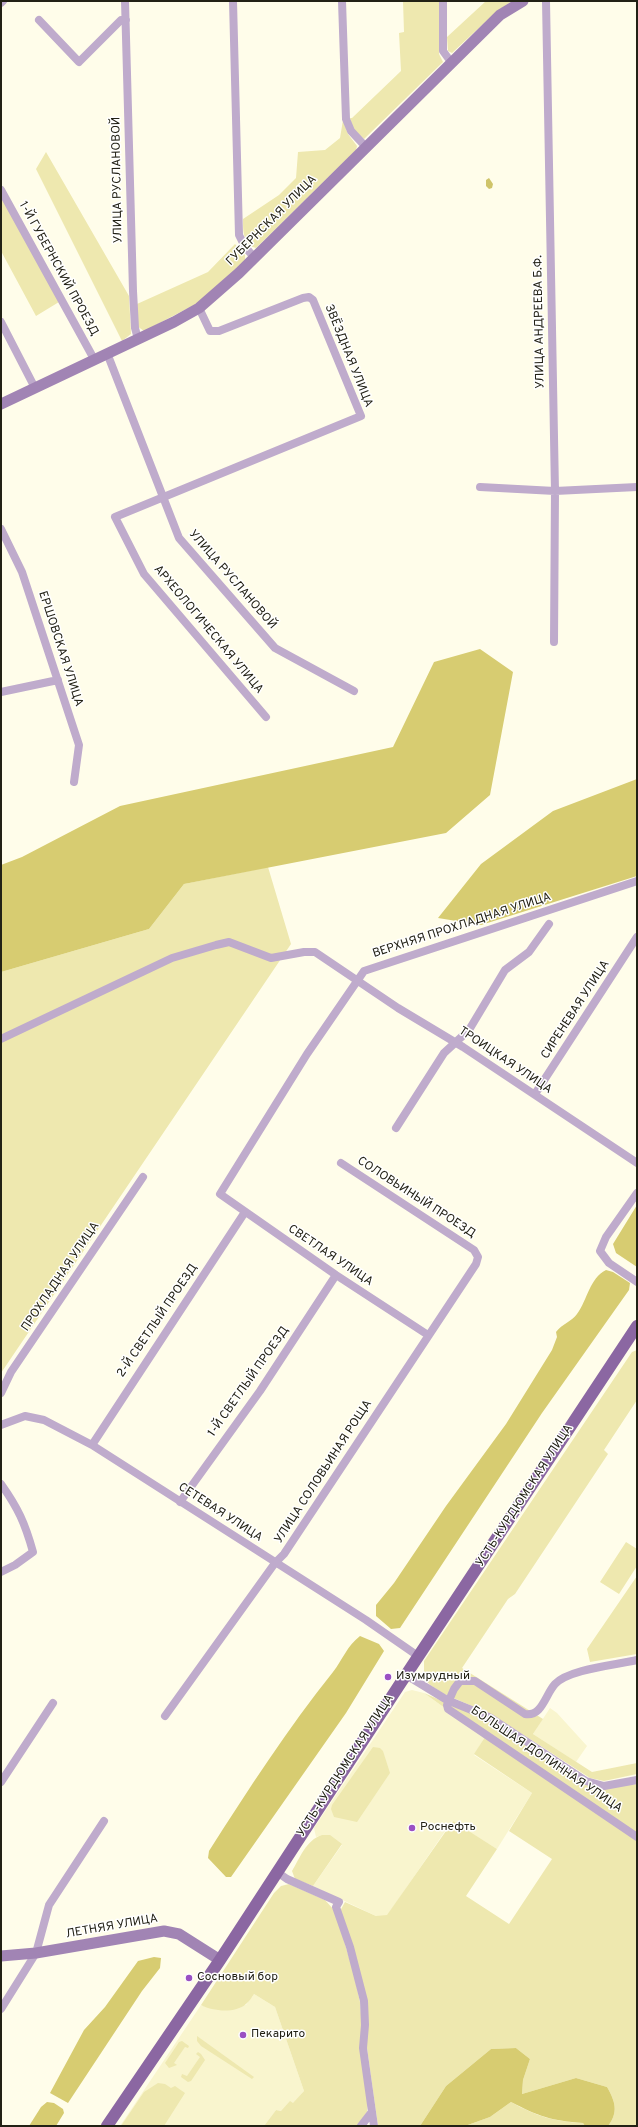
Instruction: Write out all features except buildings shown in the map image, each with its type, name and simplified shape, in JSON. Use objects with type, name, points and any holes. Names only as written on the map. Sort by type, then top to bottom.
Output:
[{"type":"main road","name":"УСТЬ-КУРДЮМСКАЯ УЛИЦА","points":[[107,2126],[220,1960],[418,1656],[637,1326]]},
{"type":"street","name":"УЛИЦА РУСЛАНОВОЙ","points":[[125,1],[133,291],[135,328],[138,340]]},
{"type":"street","points":[[233,1],[239,235],[245,247],[254,257]]},
{"type":"street","points":[[342,1],[346,119],[351,132],[365,146]]},
{"type":"street","points":[[443,1],[443,51],[451,62]]},
{"type":"street","name":"ГУБЕРНСКАЯ УЛИЦА","points":[[1,404],[94,359],[138,340],[199,308],[254,257],[365,146],[500,15],[523,1]]},
{"type":"street","name":"УЛИЦА АНДРЕЕВА Б.Ф.","points":[[546,1],[555,491],[554,642]]},
{"type":"street","points":[[39,20],[80,62],[121,20],[126,20]]},
{"type":"street","name":"1-Й ГУБЕРНСКИЙ ПРОЕЗД","points":[[1,190],[94,359]]},
{"type":"street","name":"ЗВЁЗДНАЯ УЛИЦА","points":[[163,498],[361,416],[313,300],[309,297],[219,331],[210,331],[199,308]]},
{"type":"street","points":[[1,322],[35,388]]},
{"type":"street","name":"УЛИЦА РУСЛАНОВОЙ","points":[[107,353],[179,538],[275,648],[354,691]]},
{"type":"street","points":[[480,487],[555,491],[637,487]]},
{"type":"street","name":"АРХЕОЛОГИЧЕСКАЯ УЛИЦА","points":[[163,498],[115,517],[144,574],[266,717]]},
{"type":"street","name":"ЕРШОВСКАЯ УЛИЦА","points":[[1,529],[22,572],[79,745],[74,782]]},
{"type":"street","points":[[1,692],[58,680]]},
{"type":"street","name":"ВЕРХНЯЯ ПРОХЛАДНАЯ УЛИЦА","points":[[220,1194],[306,1054],[364,971],[637,881]]},
{"type":"street","points":[[396,1128],[444,1053],[469,1030],[505,970],[529,952],[549,924]]},
{"type":"street","name":"СИРЕНЕВАЯ УЛИЦА","points":[[535,1094],[637,937]]},
{"type":"street","name":"ТРОИЦКАЯ УЛИЦА","points":[[1,1039],[172,958],[229,942],[271,958],[304,952],[315,952],[358,981],[456,1042],[637,1163]]},
{"type":"street","name":"СОЛОВЬИНЫЙ ПРОЕЗД","points":[[341,1163],[474,1250],[478,1257],[476,1264],[428,1335]]},
{"type":"street","name":"ПРОХЛАДНАЯ УЛИЦА","points":[[1,1393],[11,1372],[143,1176]]},
{"type":"street","points":[[637,1193],[606,1237],[600,1251],[609,1263],[637,1282]]},
{"type":"street","name":"СВЕТЛАЯ УЛИЦА","points":[[220,1194],[336,1275],[428,1335]]},
{"type":"street","name":"2-Й СВЕТЛЫЙ ПРОЕЗД","points":[[92,1445],[246,1212]]},
{"type":"street","name":"1-Й СВЕТЛЫЙ ПРОЕЗД","points":[[180,1502],[260,1391],[336,1275]]},
{"type":"street","name":"УЛИЦА СОЛОВЬИНАЯ РОЩА","points":[[165,1716],[275,1563],[284,1554],[428,1335]]},
{"type":"street","name":"СЕТЕВАЯ УЛИЦА","points":[[1,1425],[25,1416],[44,1420],[92,1445],[366,1620],[418,1656]]},
{"type":"street","points":[[1,1484],[16,1505],[25,1524],[33,1552],[15,1565],[1,1572]]},
{"type":"street","points":[[447,1700],[460,1681],[469,1680],[474,1681],[525,1714],[532,1715],[538,1712],[555,1684],[561,1680],[577,1673],[637,1660]]},
{"type":"street","name":"БОЛЬШАЯ ДОЛИННАЯ УЛИЦА","points":[[406,1675],[447,1700],[491,1718],[586,1782],[604,1786],[637,1780]]},
{"type":"street","name":"БОЛЬШАЯ ДОЛИННАЯ УЛИЦА","points":[[447,1700],[448,1709],[637,1837]]},
{"type":"street","points":[[1,1782],[53,1704]]},
{"type":"street","points":[[1,2009],[36,1953],[49,1906],[104,1821]]},
{"type":"street","points":[[277,1872],[287,1879],[339,1902],[336,1907],[350,1947],[364,2000],[365,2025],[363,2048],[374,2126]]},
{"type":"street","name":"ЛЕТНЯЯ УЛИЦА","points":[[1,1956],[36,1953],[164,1931],[179,1934],[220,1960]]},
{"type":"street","points":[[361,2126],[371,2112]]},
{"type":"shaded area","points":[[403,1],[439,1],[439,54],[443,62],[364,139],[353,129],[350,118],[352,118],[401,71],[399,33],[404,32]]},
{"type":"shaded area","points":[[486,1],[512,1],[496,12],[452,53],[448,51],[447,37]]},
{"type":"shaded area","points":[[343,120],[348,134],[357,146],[356,150],[256,248],[248,244],[243,228],[243,219],[279,195],[296,178],[298,152],[325,150],[340,138]]},
{"type":"shaded area","points":[[46,152],[129,296],[131,334],[122,341],[36,169]]},
{"type":"shaded area","points":[[489,178],[493,184],[492,188],[489,189],[486,186],[486,180]]},
{"type":"shaded area","points":[[1,196],[59,302],[36,316],[1,251]]},
{"type":"shaded area","points":[[235,244],[245,255],[245,261],[196,304],[144,331],[137,326],[137,304],[208,272]]},
{"type":"shaded area","points":[[480,649],[513,672],[490,795],[446,833],[184,884],[149,929],[1,972],[1,865],[22,857],[120,806],[393,747],[434,662]]},
{"type":"shaded area","points":[[637,779],[637,876],[481,925],[438,918],[481,864],[553,811]]},
{"type":"shaded area","points":[[268,867],[291,944],[1,1373],[1,972],[149,929],[184,884]]},
{"type":"shaded area","points":[[637,1205],[637,1267],[616,1253],[613,1244]]},
{"type":"shaded area","points":[[606,1270],[613,1272],[630,1283],[629,1290],[542,1413],[400,1628],[391,1629],[376,1616],[376,1605],[394,1583],[446,1506],[506,1424],[552,1350],[557,1337],[556,1332],[577,1314],[592,1284],[600,1274]]},
{"type":"shaded area","points":[[637,1350],[637,1400],[604,1450],[608,1454],[515,1594],[508,1599],[462,1668],[543,1719],[533,1734],[592,1772],[637,1763],[637,1774],[604,1781],[590,1778],[493,1715],[444,1694],[430,1685],[424,1678],[424,1661],[632,1352]]},
{"type":"shaded area","points":[[626,1542],[637,1549],[637,1566],[619,1594],[600,1582]]},
{"type":"shaded area","points":[[637,1576],[637,1654],[590,1662],[587,1649]]},
{"type":"shaded area","points":[[360,1636],[379,1644],[384,1651],[346,1713],[231,1877],[226,1877],[208,1858],[209,1851],[284,1737],[333,1672],[348,1648]]},
{"type":"shaded area","points":[[412,1690],[424,1693],[485,1737],[474,1755],[532,1793],[497,1849],[452,1821],[387,1916],[376,1916],[313,1886],[342,1845],[322,1835],[316,1837],[314,1828],[405,1692]]},
{"type":"shaded area","points":[[424,1693],[491,1722],[604,1788],[637,1784],[637,2126],[608,2126],[614,2116],[615,2106],[607,2087],[576,2078],[522,2094],[523,2080],[530,2059],[516,2048],[491,2049],[446,2086],[420,2126],[378,2126],[367,2048],[367,2002],[353,1946],[340,1911],[345,1902],[376,1916],[387,1915],[453,1821],[497,1849],[466,1896],[509,1924],[552,1859],[509,1831],[532,1793],[474,1754],[485,1737]]},
{"type":"shaded area","points":[[550,1708],[557,1713],[587,1746],[576,1762],[533,1734]]},
{"type":"shaded area","points":[[373,1747],[380,1748],[383,1751],[390,1773],[357,1822],[334,1817],[331,1809],[332,1805]]},
{"type":"shaded area","points":[[330,1835],[342,1844],[313,1886],[295,1879],[292,1871],[308,1845],[316,1837]]},
{"type":"shaded area","points":[[289,1884],[325,1900],[334,1910],[354,1975],[360,2002],[368,2102],[367,2112],[357,2126],[264,2126],[276,2110],[281,2111],[290,2101],[293,2103],[304,2091],[275,2007],[254,1994],[247,2003],[236,2009],[217,2010],[201,2005],[274,1893],[281,1886]]},
{"type":"shaded area","points":[[154,1957],[161,1958],[160,1968],[142,1991],[68,2103],[50,2093],[84,2030],[105,2007],[138,1961]]},
{"type":"shaded area","points":[[254,1994],[275,2007],[304,2091],[293,2104],[281,2111],[276,2110],[264,2126],[120,2126],[201,2005],[206,2007],[246,2005]]},
{"type":"shaded area","points":[[197,2036],[254,2077],[252,2079],[201,2046],[197,2041]]},
{"type":"shaded area","points":[[182,2041],[189,2046],[188,2048],[185,2047],[174,2063],[177,2065],[169,2068],[165,2063],[179,2042]]},
{"type":"shaded area","points":[[516,2048],[530,2059],[523,2080],[522,2094],[576,2078],[607,2087],[615,2106],[614,2116],[608,2126],[585,2126],[583,2123],[562,2121],[537,2114],[511,2102],[490,2117],[465,2126],[420,2126],[446,2086],[491,2049]]},
{"type":"shaded area","points":[[198,2052],[205,2060],[191,2081],[188,2082],[181,2077],[182,2074],[187,2076],[200,2057],[196,2054]]},
{"type":"shaded area","points":[[158,2083],[165,2084],[171,2088],[175,2086],[185,2093],[164,2126],[121,2126],[144,2092]]},
{"type":"shaded area","points":[[47,2102],[54,2103],[63,2109],[64,2113],[56,2126],[29,2126],[41,2107]]},
{"type":"shaded area","points":[[511,2102],[538,2115],[563,2121],[583,2123],[585,2126],[465,2126],[490,2117]]},
{"type":"place","name":"Изумрудный","points":[[388,1677]]},
{"type":"place","name":"Роснефть","points":[[412,1828]]},
{"type":"place","name":"Сосновый бор","points":[[189,1978]]},
{"type":"place","name":"Пекарито","points":[[243,2035]]}]
